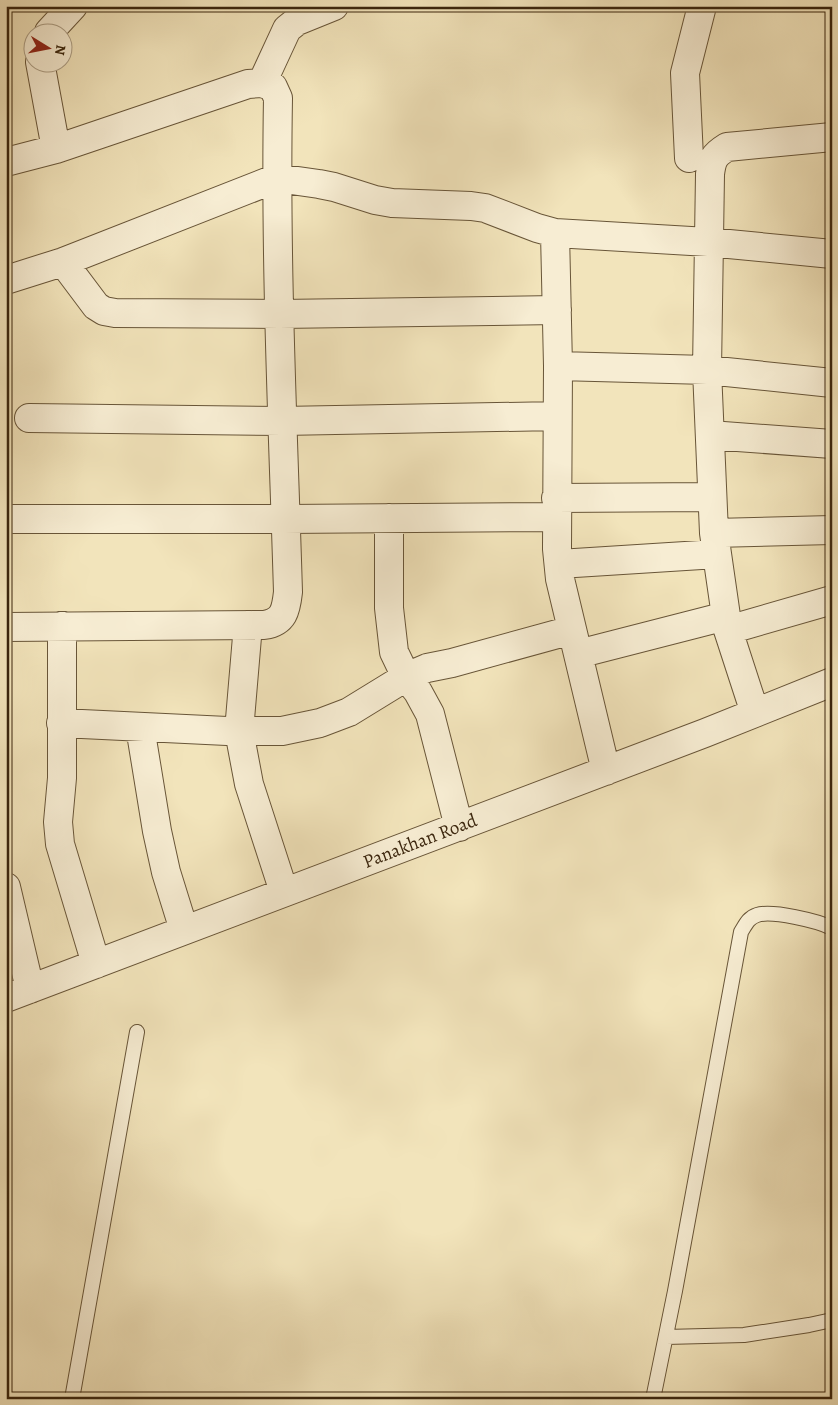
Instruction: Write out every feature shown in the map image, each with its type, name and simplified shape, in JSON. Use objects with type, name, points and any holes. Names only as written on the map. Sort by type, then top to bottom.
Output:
[{"type":"street","points":[[58,22],[73,6]]},
{"type":"street","points":[[262,83],[287,29],[297,21],[334,6]]},
{"type":"street","points":[[689,158],[685,73],[702,6]]},
{"type":"street","points":[[42,72],[56,149]]},
{"type":"street","points":[[6,162],[56,149],[248,84],[262,83],[273,87],[278,98],[276,178],[288,592],[287,603],[282,615],[275,623],[264,626],[6,627]]},
{"type":"street","points":[[754,713],[727,623],[712,497],[707,370],[711,162],[716,153],[727,147],[832,136]]},
{"type":"street","points":[[6,280],[63,262],[276,178],[334,187],[375,200],[392,203],[485,208],[536,228],[555,233],[708,242],[832,254]]},
{"type":"street","points":[[555,233],[558,366],[557,549],[560,579],[606,771]]},
{"type":"street","points":[[63,262],[96,306],[104,311],[115,313],[280,314],[557,310]]},
{"type":"street","points":[[558,366],[707,370],[832,384]]},
{"type":"street","points":[[29,418],[282,420],[557,416]]},
{"type":"street","points":[[710,435],[832,444]]},
{"type":"street","points":[[6,519],[388,518],[712,497]]},
{"type":"street","points":[[388,518],[389,608],[394,652],[406,677],[418,692],[430,714],[459,827]]},
{"type":"street","points":[[559,564],[832,530]]},
{"type":"street","points":[[61,723],[240,732],[282,731],[320,723],[348,712],[406,677],[427,668],[575,642],[727,623],[832,600]]},
{"type":"street","points":[[62,626],[62,778],[58,822],[60,844],[96,964]]},
{"type":"street","points":[[248,626],[240,732],[249,784],[284,892]]},
{"type":"street","name":"Panakhan Road","points":[[18,994],[606,771],[832,682]]},
{"type":"street","points":[[140,727],[159,840],[166,872],[184,930]]},
{"type":"street","points":[[6,887],[18,994]]},
{"type":"lane","points":[[653,1399],[741,932],[748,920],[758,915],[769,913],[808,920],[832,928]]},
{"type":"lane","points":[[72,1399],[137,1032]]},
{"type":"lane","points":[[666,1337],[744,1335],[832,1320]]}]
